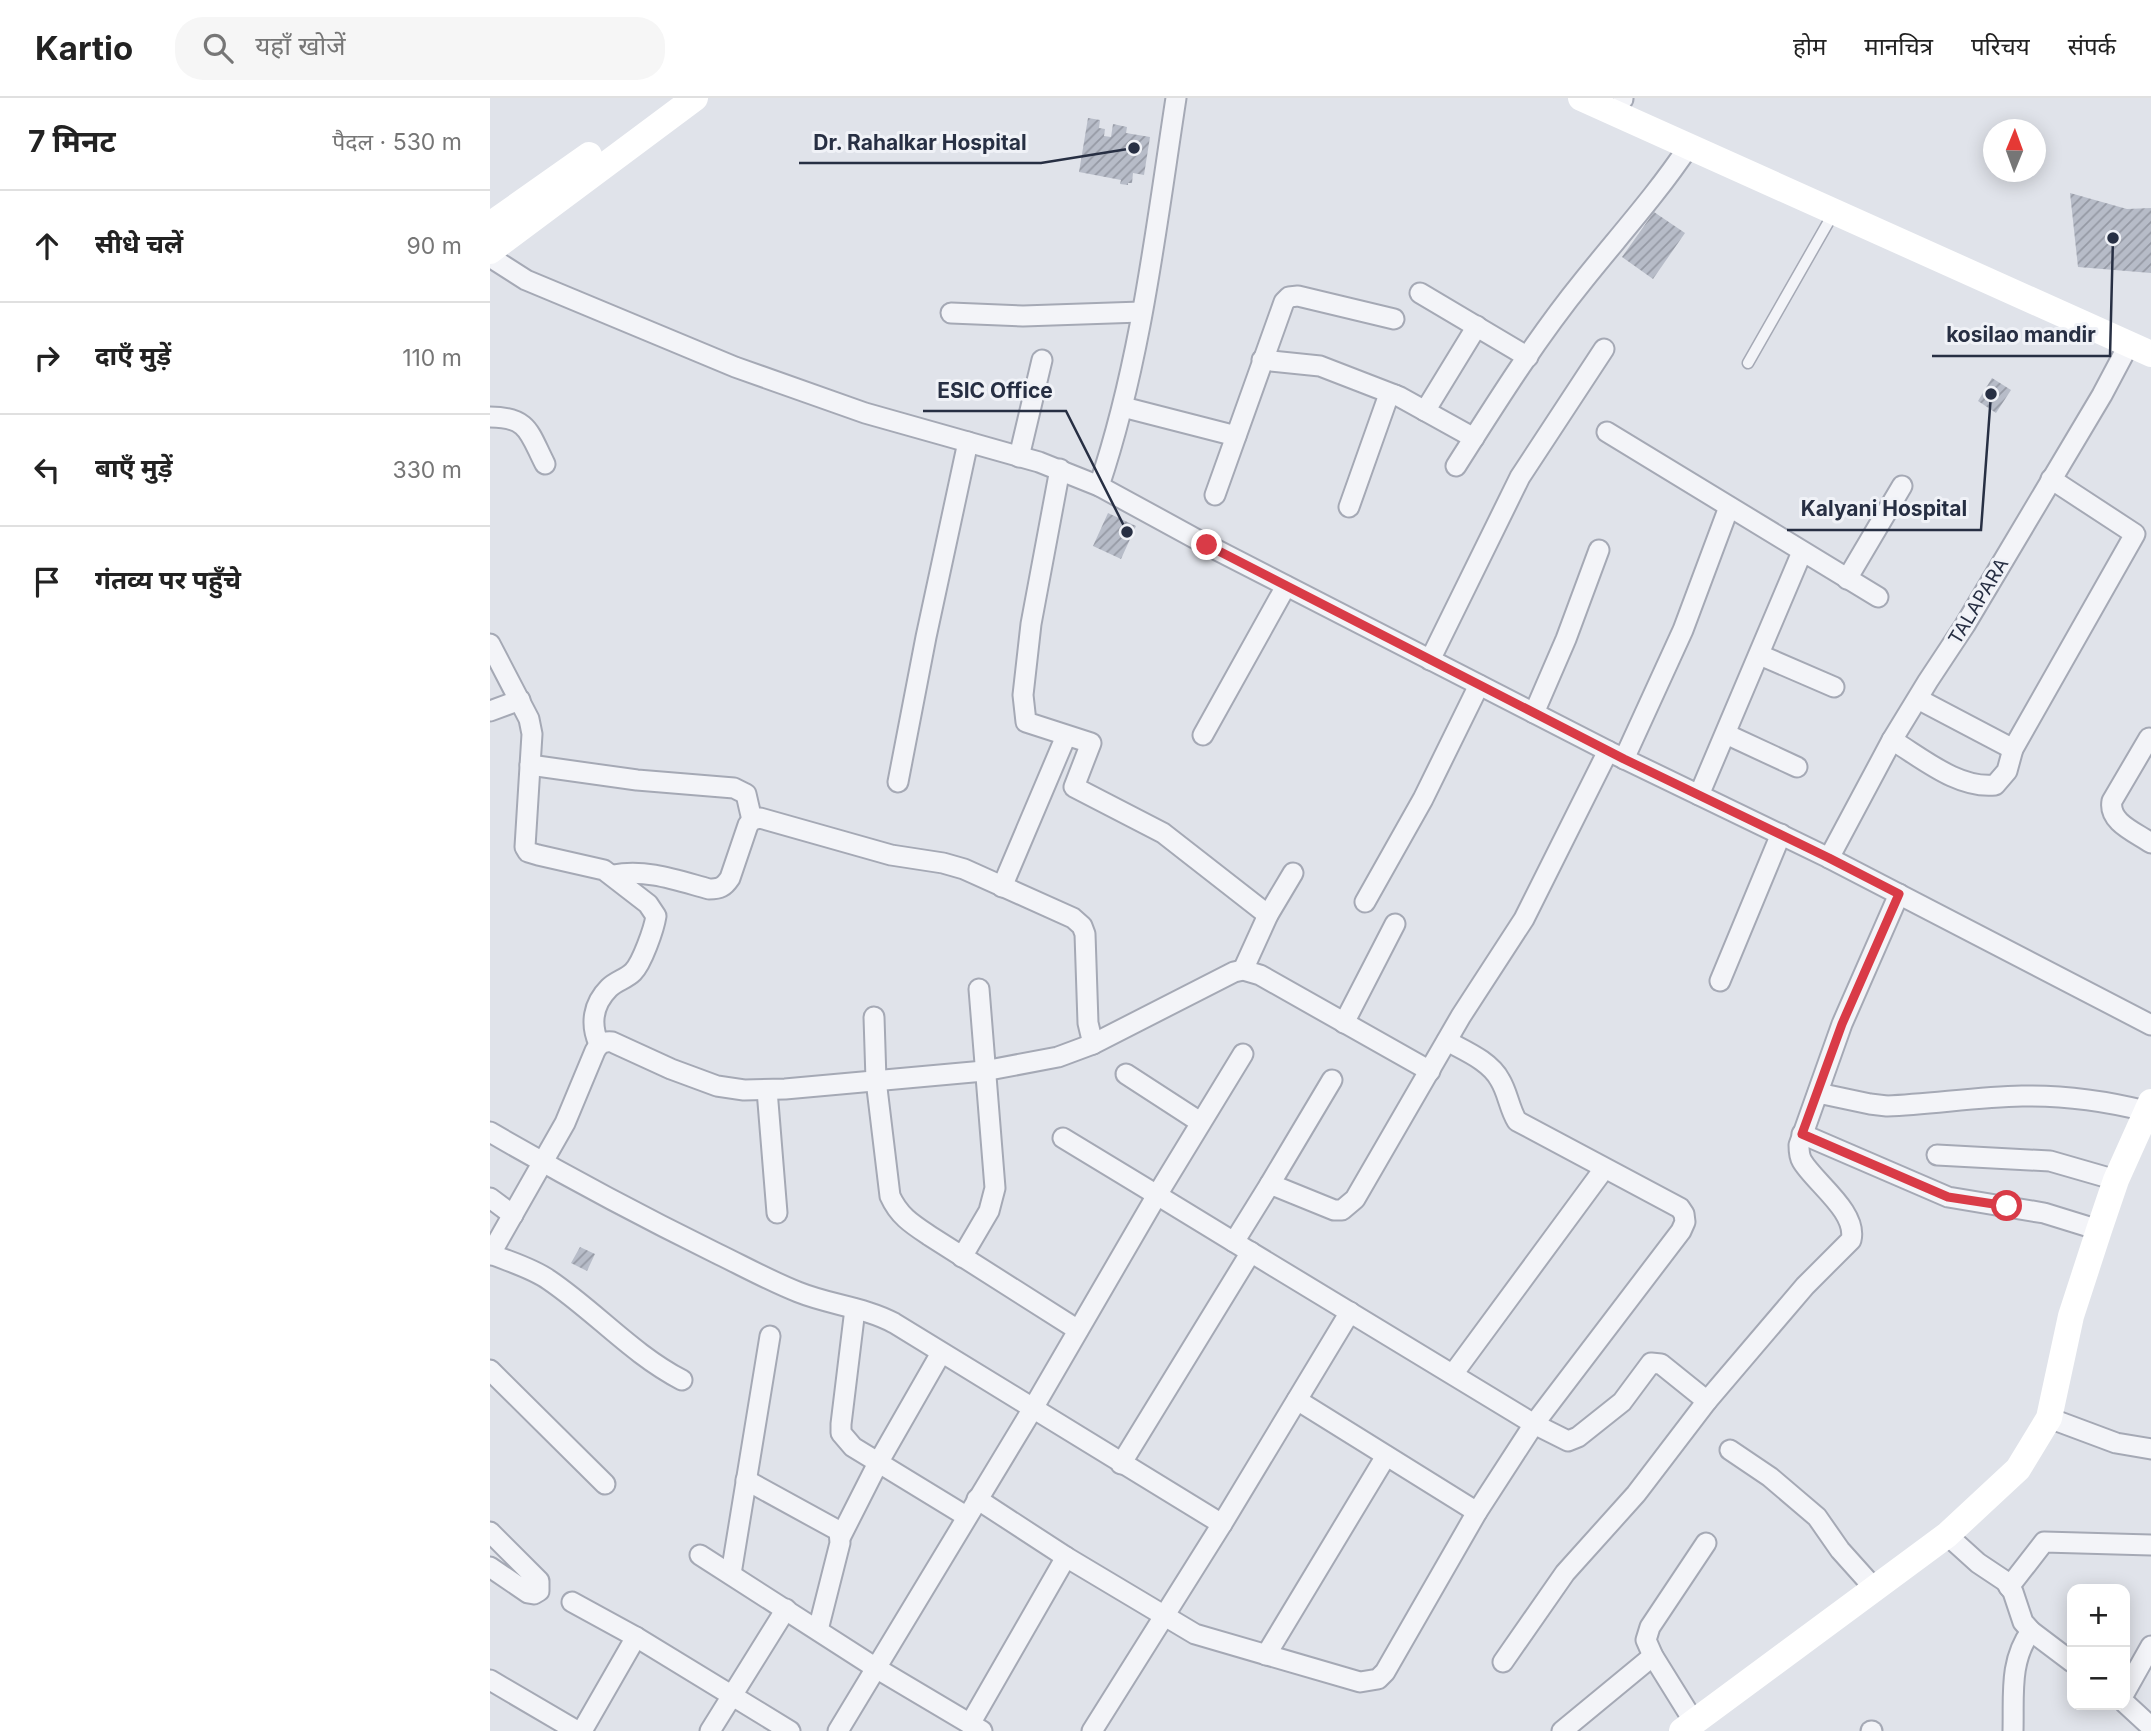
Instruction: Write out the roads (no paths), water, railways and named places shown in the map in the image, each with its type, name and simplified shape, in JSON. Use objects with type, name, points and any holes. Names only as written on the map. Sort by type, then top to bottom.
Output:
[{"type":"street","points":[[490,225],[669,98]]},
{"type":"street","points":[[490,251],[695,98]]},
{"type":"street","points":[[1099,486],[1123,407],[1176,98]]},
{"type":"street","points":[[1581,98],[2144,345]]},
{"type":"street","points":[[1622,98],[2144,345]]},
{"type":"street","points":[[1456,466],[1581,282],[1648,203],[1689,146]]},
{"type":"street","points":[[490,257],[526,281],[735,367],[865,413],[1060,469],[1099,486],[1430,660],[1616,755],[1829,858],[2151,1025]]},
{"type":"street","points":[[1420,293],[1528,357]]},
{"type":"street","points":[[1215,495],[1278,314],[1289,297],[1298,296],[1394,319]]},
{"type":"street","points":[[951,313],[1023,316],[1141,312]]},
{"type":"street","points":[[1425,411],[1477,326]]},
{"type":"street","name":"TALAPARA","points":[[1829,858],[1892,740],[1965,625],[2051,479],[2144,345]]},
{"type":"street","points":[[1430,660],[1520,477],[1604,349]]},
{"type":"street","points":[[1018,457],[1042,360]]},
{"type":"street","points":[[1262,360],[1320,366],[1395,395],[1474,438]]},
{"type":"street","points":[[1349,507],[1385,403],[1388,397],[1395,395]]},
{"type":"street","points":[[1123,407],[1236,436]]},
{"type":"street","points":[[490,417],[519,421],[527,429],[545,464]]},
{"type":"street","points":[[1607,432],[1878,597]]},
{"type":"street","points":[[898,782],[968,442]]},
{"type":"street","points":[[1060,469],[1031,624],[1023,695],[1026,722],[1091,743],[1074,786],[1163,833],[1268,915]]},
{"type":"street","points":[[1892,740],[1951,775],[1985,787],[1995,785],[2007,771],[2013,749],[2136,534],[2051,479]]},
{"type":"street","points":[[1847,579],[1902,486]]},
{"type":"street","points":[[1270,1184],[1334,1210],[1349,1206],[1447,1041],[1524,919],[1616,755],[1683,630],[1729,507]]},
{"type":"street","points":[[1534,713],[1566,639],[1599,550]]},
{"type":"street","points":[[1699,795],[1802,552]]},
{"type":"street","points":[[1203,734],[1286,586]]},
{"type":"street","points":[[490,643],[529,719],[532,734],[524,841],[528,852],[604,870],[648,904],[656,916],[634,972],[608,989],[603,997],[592,1021],[599,1044],[565,1123],[490,1254],[547,1279],[635,1351],[658,1368],[682,1380]]},
{"type":"street","points":[[1760,654],[1833,687]]},
{"type":"street","points":[[1365,902],[1423,799],[1479,685]]},
{"type":"street","points":[[1918,699],[2013,749]]},
{"type":"street","points":[[490,711],[520,700]]},
{"type":"street","points":[[1726,734],[1797,767]]},
{"type":"street","points":[[1002,887],[1066,736]]},
{"type":"street","points":[[2150,737],[2112,801],[2110,809],[2113,817],[2151,843]]},
{"type":"street","points":[[530,765],[637,780],[734,788],[747,794],[752,820],[726,885],[709,889],[651,873],[628,872],[613,875]]},
{"type":"street","points":[[752,820],[760,818],[891,855],[964,869],[1073,918],[1082,926],[1085,934],[1088,1023],[1093,1044]]},
{"type":"street","points":[[1720,981],[1781,834]]},
{"type":"street","points":[[1243,970],[1268,915],[1293,873]]},
{"type":"street","points":[[1503,1662],[1565,1573],[1636,1494],[1707,1401],[1805,1286],[1851,1240],[1852,1228],[1834,1197],[1801,1160],[1799,1145],[1842,1024],[1899,894]]},
{"type":"street","points":[[1344,1023],[1395,924]]},
{"type":"street","points":[[599,1044],[612,1042],[717,1086],[744,1090],[984,1070],[1058,1057],[1093,1044],[1234,972],[1243,970],[1260,975],[1430,1071]]},
{"type":"street","points":[[962,1257],[989,1212],[995,1188],[979,989]]},
{"type":"street","points":[[874,1017],[876,1080],[890,1196],[896,1210],[907,1221],[1078,1330]]},
{"type":"street","points":[[855,1309],[841,1433],[845,1440],[878,1463],[1066,1557],[1195,1634],[1360,1682],[1378,1679],[1385,1672],[1477,1512],[1534,1424],[1649,1275],[1685,1222],[1680,1208],[1517,1121],[1510,1110],[1499,1077],[1491,1068],[1447,1041]]},
{"type":"street","points":[[838,1731],[1243,1054]]},
{"type":"street","points":[[1126,1074],[1200,1122]]},
{"type":"street","points":[[1234,1242],[1332,1080]]},
{"type":"street","points":[[767,1090],[777,1213]]},
{"type":"street","points":[[1706,1543],[1650,1626],[1646,1640],[1688,1727],[1948,1535],[2018,1469],[2049,1418],[2071,1316],[2116,1180],[2149,1106],[2035,1097],[1887,1106],[1818,1093]]},
{"type":"street","points":[[490,1132],[543,1163],[797,1292],[832,1305],[878,1315],[1222,1524]]},
{"type":"street","points":[[1802,1134],[1948,1197],[2044,1213],[2099,1230]]},
{"type":"street","points":[[1063,1138],[1534,1424],[1568,1441],[1578,1437],[1628,1396],[1651,1363],[1661,1364],[1707,1401]]},
{"type":"street","points":[[1937,1154],[2050,1161],[2116,1180]]},
{"type":"street","points":[[1453,1374],[1604,1168]]},
{"type":"street","points":[[490,1198],[513,1215]]},
{"type":"street","points":[[1121,1464],[1251,1252]]},
{"type":"street","points":[[1092,1731],[1222,1524],[1350,1312]]},
{"type":"street","points":[[731,1574],[770,1336]]},
{"type":"street","points":[[818,1630],[841,1536],[878,1463],[941,1353]]},
{"type":"street","points":[[490,1370],[605,1484]]},
{"type":"street","points":[[1297,1400],[1477,1512]]},
{"type":"street","points":[[2049,1418],[2116,1443],[2151,1449]]},
{"type":"street","points":[[1730,1450],[1770,1477],[1817,1517],[1840,1550],[1875,1589]]},
{"type":"street","points":[[1266,1655],[1386,1456]]},
{"type":"street","points":[[746,1480],[832,1526],[841,1536]]},
{"type":"street","points":[[490,1532],[539,1581],[539,1591],[528,1593],[490,1567]]},
{"type":"street","points":[[1948,1535],[2009,1587],[2023,1622],[2067,1657]]},
{"type":"street","points":[[2009,1587],[2044,1542],[2151,1545]]},
{"type":"street","points":[[700,1555],[876,1668],[976,1727],[1066,1557]]},
{"type":"street","points":[[572,1602],[636,1637],[790,1731]]},
{"type":"street","points":[[710,1731],[786,1609]]},
{"type":"street","points":[[2013,1731],[2014,1668],[2022,1643],[2031,1630]]},
{"type":"street","points":[[490,1680],[580,1731],[636,1637]]},
{"type":"street","points":[[2130,1683],[2151,1646]]},
{"type":"street","points":[[1562,1731],[1653,1656]]},
{"type":"street","points":[[2130,1708],[2151,1727]]},
{"type":"lane","points":[[1748,363],[1835,211]]},
{"type":"place","name":"Dr. Rahalkar Hospital","points":[[1134,148]]},
{"type":"place","name":"kosilao mandir","points":[[2113,238]]},
{"type":"place","name":"Kalyani Hospital","points":[[1991,394]]},
{"type":"place","name":"ESIC Office","points":[[1127,532]]}]
